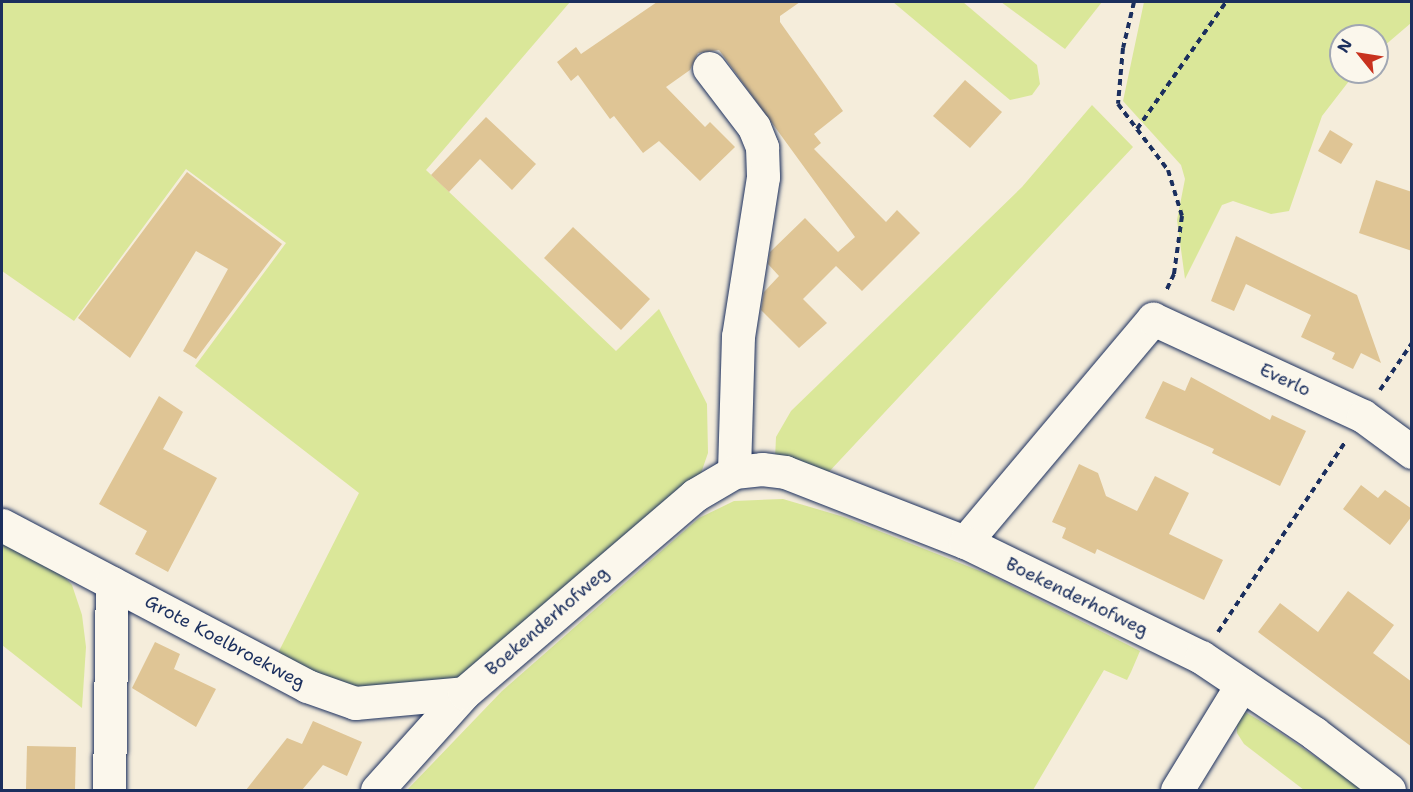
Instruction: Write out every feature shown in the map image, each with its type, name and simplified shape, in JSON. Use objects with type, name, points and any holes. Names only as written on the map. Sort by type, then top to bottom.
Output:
[{"type":"street","points":[[709,68],[754,127],[762,147],[763,177],[738,336],[734,472]]},
{"type":"street","points":[[965,542],[1153,319]]},
{"type":"street","name":"Everlo","points":[[1153,319],[1363,416],[1412,452]]},
{"type":"street","name":"Boekenderhofweg","points":[[377,790],[464,693],[695,495],[734,472],[785,472],[965,542],[1201,657],[1314,733],[1389,790]]},
{"type":"street","name":"Grote Koelbroekweg","points":[[2,525],[307,686],[355,703],[464,693]]},
{"type":"street","points":[[109,790],[112,583]]},
{"type":"street","points":[[1177,790],[1242,684]]},
{"type":"path","points":[[1134,2],[1123,48],[1118,104],[1168,170],[1182,216],[1174,274],[1153,319]]},
{"type":"path","points":[[1137,129],[1226,2]]},
{"type":"path","points":[[1201,657],[1412,343]]},
{"type":"green space","points":[[2,2],[570,2],[426,170],[616,351],[659,309],[707,404],[708,453],[700,476],[473,674],[426,688],[358,691],[277,655],[359,493],[195,366],[286,243],[186,169],[74,321],[2,271]]},
{"type":"green space","points":[[893,2],[963,2],[1037,65],[1040,84],[1032,95],[1010,100]]},
{"type":"green space","points":[[1001,2],[1102,2],[1065,49]]},
{"type":"green space","points":[[1144,2],[1411,2],[1411,23],[1389,42],[1389,24],[1329,24],[1329,84],[1347,84],[1322,116],[1289,211],[1271,214],[1233,201],[1222,205],[1185,279],[1177,220],[1185,179],[1181,165],[1123,101]]},
{"type":"green space","points":[[1092,105],[1133,147],[826,475],[775,459],[776,437],[791,411],[1022,187]]},
{"type":"green space","points":[[783,499],[844,517],[990,575],[1140,651],[1127,680],[1104,670],[1033,790],[407,790],[502,691],[699,518],[734,501]]},
{"type":"green space","points":[[2,539],[55,567],[72,585],[82,615],[86,647],[82,708],[2,645]]},
{"type":"green space","points":[[1237,707],[1282,734],[1364,790],[1304,790],[1244,744],[1237,733]]},
{"type":"building","points":[[657,2],[800,2],[780,16],[780,22],[843,111],[814,134],[821,143],[814,149],[886,222],[897,210],[920,233],[862,291],[836,266],[803,299],[827,323],[799,348],[761,310],[764,292],[779,276],[768,264],[770,252],[805,218],[838,252],[855,237],[719,50],[698,53],[690,70],[666,87],[705,127],[710,122],[735,147],[700,181],[659,141],[643,153],[614,116],[610,119],[578,75],[571,81],[557,62],[576,47],[581,54]]},
{"type":"building","points":[[965,80],[1002,112],[970,148],[933,116]]},
{"type":"building","points":[[486,117],[536,164],[512,190],[480,159],[449,192],[431,175]]},
{"type":"building","points":[[1330,130],[1353,144],[1341,164],[1318,151]]},
{"type":"building","points":[[187,172],[282,244],[196,359],[183,351],[228,269],[196,251],[130,358],[78,318]]},
{"type":"building","points":[[1376,180],[1412,192],[1412,251],[1359,233]]},
{"type":"building","points":[[573,227],[650,299],[621,330],[544,258]]},
{"type":"building","points":[[1236,236],[1357,295],[1381,363],[1361,353],[1353,369],[1332,359],[1335,353],[1301,337],[1311,315],[1246,284],[1234,311],[1211,301]]},
{"type":"building","points":[[1191,377],[1270,420],[1272,415],[1306,431],[1280,486],[1212,453],[1214,449],[1145,418],[1163,381],[1185,391]]},
{"type":"building","points":[[159,396],[183,412],[163,449],[217,478],[168,572],[135,554],[147,531],[99,504]]},
{"type":"building","points":[[1079,464],[1098,473],[1106,496],[1137,511],[1155,476],[1189,493],[1169,534],[1223,560],[1204,600],[1097,549],[1095,554],[1062,538],[1066,528],[1052,522]]},
{"type":"building","points":[[1361,485],[1378,498],[1385,490],[1412,509],[1412,516],[1390,545],[1343,509]]},
{"type":"building","points":[[1348,591],[1394,625],[1373,653],[1412,682],[1412,747],[1258,632],[1280,603],[1318,632]]},
{"type":"building","points":[[155,642],[180,654],[174,669],[216,689],[196,727],[132,688]]},
{"type":"building","points":[[313,721],[362,742],[347,776],[323,765],[302,790],[246,790],[287,738],[302,744]]},
{"type":"building","points":[[27,746],[76,747],[75,790],[26,790]]}]
